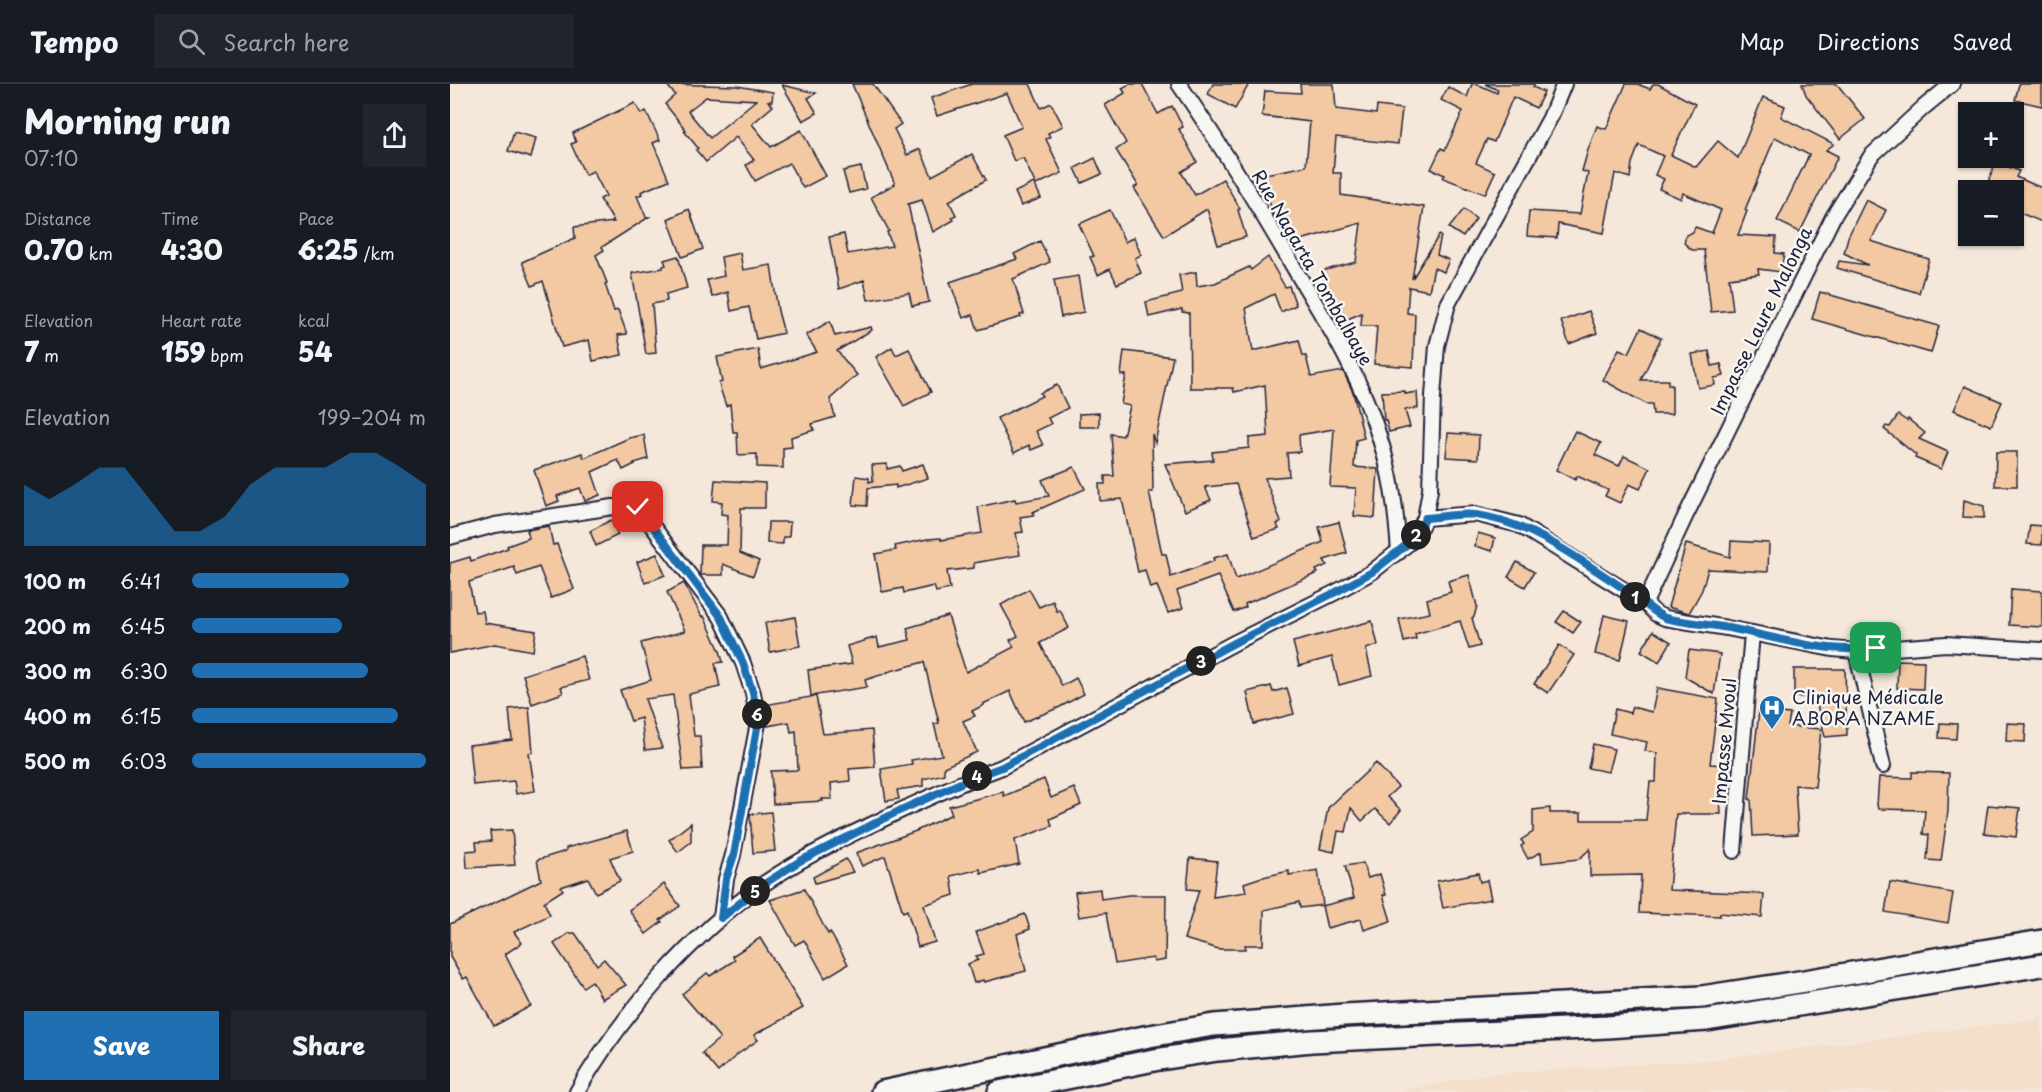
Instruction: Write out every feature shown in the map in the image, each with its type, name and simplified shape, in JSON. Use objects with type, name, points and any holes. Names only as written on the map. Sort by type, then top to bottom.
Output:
[{"type":"main road","points":[[882,1092],[1149,1036],[1214,1025],[1344,1015],[1702,997],[2042,941]]},
{"type":"main road","points":[[999,1092],[1154,1060],[1218,1050],[1302,1041],[1619,1027],[1707,1020],[2042,965]]},
{"type":"street","name":"Rue Nagarta Tombalbaye","points":[[1179,84],[1257,205],[1346,356],[1378,433],[1388,465],[1395,496],[1399,552]]},
{"type":"street","points":[[577,1092],[596,1059],[617,1030],[658,982],[721,918],[764,884],[800,861],[911,805],[1002,767],[1236,642],[1336,592],[1372,572],[1414,539],[1425,518],[1431,480],[1437,346],[1448,304],[1550,118],[1564,84]]},
{"type":"street","name":"Impasse Laure Malonga","points":[[1645,603],[1694,498],[1833,217],[1871,156],[1924,106],[1952,84]]},
{"type":"street","points":[[450,537],[495,525],[613,507],[638,507],[721,617],[743,663],[753,693],[758,723],[734,855],[726,879],[721,918]]},
{"type":"street","points":[[1425,518],[1475,514],[1519,525],[1645,603],[1656,614],[1665,618],[1832,649],[1856,651],[1946,644],[2042,650]]},
{"type":"street","name":"Impasse Mvoul","points":[[1734,851],[1752,633]]},
{"type":"street","points":[[1856,651],[1883,766]]},
{"type":"shaded area","points":[[2042,1018],[2042,1092],[1397,1092],[1486,1074],[1709,1060]]},
{"type":"building","points":[[666,84],[737,86],[773,92],[772,101],[768,101],[773,106],[752,124],[771,147],[801,130],[826,176],[803,188],[789,163],[755,181],[746,165],[754,160],[736,137],[706,162],[684,131],[686,130],[665,104],[675,95]],"holes":[[[706,97],[756,100],[710,138],[688,111]]]},
{"type":"building","points":[[852,84],[873,84],[901,124],[894,129],[907,155],[920,149],[932,176],[972,154],[986,180],[949,201],[956,215],[952,217],[954,220],[933,232],[922,200],[908,204],[929,302],[912,306],[909,293],[868,300],[864,280],[839,289],[829,237],[844,234],[848,254],[892,246],[887,232],[889,231],[871,197],[895,184]]},
{"type":"building","points":[[972,84],[1030,84],[1041,108],[1051,103],[1063,126],[1048,133],[1050,137],[1046,139],[1062,173],[1036,185],[1023,158],[1014,161],[1003,135],[1022,127],[1007,93],[937,116],[931,98]]},
{"type":"building","points":[[1130,84],[1142,84],[1158,114],[1172,106],[1183,127],[1179,129],[1197,162],[1181,172],[1195,195],[1223,179],[1240,209],[1238,210],[1246,237],[1218,245],[1207,209],[1164,236],[1134,188],[1138,185],[1116,150],[1126,143],[1105,105],[1125,93],[1122,88]]},
{"type":"building","points":[[1213,84],[1249,84],[1235,109],[1208,94]]},
{"type":"building","points":[[1300,84],[1334,84],[1336,109],[1376,114],[1377,106],[1402,109],[1398,144],[1336,137],[1333,173],[1341,173],[1341,195],[1424,207],[1412,279],[1439,235],[1441,236],[1437,255],[1449,260],[1444,272],[1434,268],[1429,291],[1409,287],[1407,313],[1415,314],[1413,367],[1374,364],[1377,326],[1361,326],[1362,313],[1338,323],[1331,306],[1322,271],[1356,262],[1361,223],[1290,243],[1281,224],[1279,225],[1273,214],[1268,197],[1264,198],[1260,175],[1306,166],[1310,122],[1262,116],[1265,91],[1301,93]]},
{"type":"building","points":[[1472,84],[1497,93],[1498,90],[1485,84],[1535,84],[1533,87],[1544,92],[1536,108],[1513,97],[1494,142],[1487,139],[1476,163],[1495,172],[1485,194],[1443,178],[1445,175],[1431,169],[1441,148],[1445,150],[1463,111],[1441,100],[1448,87],[1467,97]]},
{"type":"building","points":[[1626,84],[1637,84],[1650,89],[1653,84],[1658,84],[1695,104],[1671,155],[1696,167],[1718,141],[1738,158],[1763,97],[1785,106],[1781,117],[1834,144],[1826,150],[1838,156],[1800,232],[1777,221],[1809,155],[1775,137],[1745,210],[1747,211],[1738,235],[1776,237],[1775,253],[1784,254],[1781,272],[1758,269],[1759,274],[1729,278],[1733,310],[1711,312],[1704,250],[1692,250],[1684,243],[1686,235],[1693,232],[1695,227],[1712,233],[1721,210],[1683,193],[1681,199],[1659,189],[1664,179],[1655,175],[1663,156],[1639,145],[1632,163],[1630,178],[1615,173],[1604,233],[1558,224],[1557,238],[1527,236],[1529,211],[1580,214],[1588,173],[1582,171],[1588,150],[1597,126],[1606,129]]},
{"type":"building","points":[[1802,84],[1837,84],[1865,119],[1840,139],[1806,95]]},
{"type":"building","points":[[2019,84],[2042,84],[2042,106],[2015,100]]},
{"type":"building","points":[[782,85],[816,93],[808,98],[817,113],[803,121]]},
{"type":"building","points":[[635,103],[641,114],[646,111],[660,140],[653,143],[669,180],[637,196],[646,217],[649,217],[602,247],[604,250],[596,255],[607,283],[605,284],[614,311],[618,310],[627,334],[618,335],[622,355],[593,361],[589,340],[562,347],[543,281],[532,286],[522,262],[575,238],[574,227],[614,222],[600,199],[606,196],[593,171],[585,175],[571,144],[576,142],[573,133]]},
{"type":"building","points":[[514,132],[536,138],[531,158],[508,151]]},
{"type":"building","points":[[1095,158],[1102,174],[1082,183],[1075,168]]},
{"type":"building","points":[[861,167],[866,189],[849,193],[843,171]]},
{"type":"building","points":[[1994,168],[2011,168],[2019,171],[2016,177],[2023,180],[1989,180]]},
{"type":"building","points":[[2024,180],[2042,188],[2042,222],[2024,215]]},
{"type":"building","points":[[1034,183],[1041,198],[1021,206],[1015,192]]},
{"type":"building","points":[[1866,200],[1886,210],[1871,241],[1929,259],[1919,293],[1837,268],[1839,261],[1868,265],[1844,253],[1848,237]]},
{"type":"building","points":[[689,209],[703,249],[682,257],[668,219]]},
{"type":"building","points":[[1464,209],[1476,219],[1463,237],[1449,228]]},
{"type":"building","points":[[1110,210],[1125,242],[1134,237],[1141,255],[1135,258],[1141,273],[1117,284],[1110,269],[1098,275],[1090,257],[1094,256],[1079,224]]},
{"type":"building","points":[[1040,241],[1050,262],[1013,279],[1024,314],[1020,315],[1021,317],[978,330],[973,315],[963,318],[950,282],[1017,259],[1014,254]]},
{"type":"building","points":[[740,253],[743,270],[771,265],[784,333],[756,339],[749,307],[731,311],[728,292],[712,297],[707,280],[724,276],[721,257]]},
{"type":"building","points":[[678,256],[687,288],[666,294],[667,301],[652,304],[656,353],[646,354],[632,273],[663,268],[666,265],[664,260]]},
{"type":"building","points":[[1268,257],[1285,287],[1289,286],[1296,305],[1281,312],[1274,294],[1246,308],[1253,351],[1299,340],[1311,377],[1343,371],[1353,392],[1364,438],[1356,440],[1354,467],[1378,469],[1375,518],[1354,516],[1356,488],[1330,487],[1334,429],[1299,435],[1300,452],[1287,453],[1289,476],[1265,478],[1281,522],[1277,524],[1279,529],[1254,537],[1236,484],[1205,487],[1211,500],[1185,511],[1165,464],[1213,460],[1212,452],[1249,448],[1249,438],[1268,436],[1265,385],[1234,392],[1233,388],[1190,388],[1189,313],[1182,312],[1182,309],[1149,317],[1146,302],[1182,293],[1179,275],[1196,272],[1197,286],[1215,283],[1249,267],[1251,270]]},
{"type":"building","points":[[1078,276],[1084,312],[1061,317],[1054,280]]},
{"type":"building","points":[[1820,292],[1939,326],[1931,353],[1812,319]]},
{"type":"building","points":[[1589,311],[1597,333],[1569,344],[1561,321]]},
{"type":"building","points":[[830,321],[835,336],[871,327],[872,330],[837,351],[857,375],[830,399],[835,417],[812,424],[814,430],[791,437],[792,447],[783,448],[783,468],[757,467],[757,454],[738,455],[737,432],[733,432],[730,404],[726,406],[721,391],[719,383],[722,382],[717,357],[758,349],[761,369],[817,352],[806,335]]},
{"type":"building","points":[[1641,328],[1661,338],[1641,380],[1668,380],[1668,385],[1672,385],[1672,414],[1653,414],[1652,404],[1646,404],[1603,380],[1619,349],[1629,353]]},
{"type":"building","points":[[892,347],[896,355],[909,349],[931,392],[904,406],[876,357]]},
{"type":"building","points":[[1124,351],[1173,357],[1155,443],[1152,434],[1153,492],[1149,492],[1162,554],[1166,554],[1171,577],[1214,561],[1213,558],[1228,554],[1236,579],[1323,542],[1319,527],[1339,522],[1347,553],[1324,560],[1327,565],[1316,570],[1318,573],[1245,604],[1246,607],[1234,612],[1218,576],[1177,591],[1183,608],[1168,613],[1157,586],[1150,588],[1145,570],[1138,572],[1122,499],[1100,501],[1099,484],[1105,484],[1105,476],[1114,476],[1111,434],[1123,436],[1130,406],[1121,404],[1126,375],[1121,375]]},
{"type":"building","points":[[1709,351],[1712,366],[1721,364],[1724,376],[1714,378],[1715,385],[1698,388],[1692,354]]},
{"type":"building","points":[[1057,385],[1068,408],[1048,418],[1051,424],[1036,431],[1043,445],[1031,450],[1029,445],[1014,453],[997,418],[1042,396],[1040,393]]},
{"type":"building","points":[[1965,386],[2002,402],[1991,426],[1954,410]]},
{"type":"building","points":[[1405,391],[1405,394],[1417,392],[1418,408],[1405,410],[1410,427],[1389,432],[1386,420],[1384,420],[1382,392]]},
{"type":"building","points":[[1099,413],[1099,427],[1079,427],[1079,414]]},
{"type":"building","points":[[1898,415],[1907,421],[1908,419],[1925,433],[1919,439],[1948,452],[1941,469],[1915,458],[1916,455],[1884,429],[1886,426],[1890,427]]},
{"type":"building","points":[[1575,431],[1601,443],[1595,455],[1619,466],[1624,456],[1650,468],[1640,489],[1629,484],[1620,503],[1605,496],[1608,490],[1577,476],[1575,480],[1556,470]]},
{"type":"building","points":[[1448,433],[1479,435],[1478,459],[1446,457]]},
{"type":"building","points":[[644,435],[648,459],[634,463],[623,470],[618,460],[592,472],[600,495],[585,501],[580,488],[557,496],[559,501],[546,506],[534,470],[582,453],[584,458],[629,438]]},
{"type":"building","points":[[1996,452],[2017,452],[2017,486],[1995,486]]},
{"type":"building","points":[[887,464],[887,469],[900,466],[902,471],[923,464],[928,478],[896,488],[896,485],[868,488],[867,506],[853,505],[856,476],[869,478],[869,482],[873,481],[872,465]]},
{"type":"building","points":[[1074,467],[1085,489],[1033,512],[1034,515],[1020,517],[1023,532],[1016,533],[1020,555],[974,563],[974,568],[947,571],[950,589],[936,592],[934,586],[904,593],[903,588],[882,592],[875,554],[896,550],[895,546],[927,539],[941,538],[941,540],[982,533],[978,507],[1015,499],[1016,502],[1049,496],[1042,480]]},
{"type":"building","points":[[715,480],[765,483],[765,508],[741,508],[740,553],[759,561],[753,576],[723,564],[723,575],[700,575],[701,545],[727,545],[728,515],[721,514],[722,502],[713,501]]},
{"type":"building","points":[[1964,500],[1984,506],[1984,518],[1963,517]]},
{"type":"building","points":[[611,520],[618,535],[596,546],[590,531]]},
{"type":"building","points":[[768,522],[790,522],[789,537],[783,537],[783,544],[767,543]]},
{"type":"building","points":[[2030,525],[2042,526],[2042,545],[2027,544]]},
{"type":"building","points":[[549,526],[553,545],[557,544],[574,589],[551,598],[539,567],[517,575],[514,567],[469,582],[475,612],[483,611],[485,623],[536,631],[533,651],[495,644],[450,653],[450,563],[470,557],[471,561],[508,548],[507,546],[529,538],[527,530]]},
{"type":"building","points":[[1478,533],[1495,538],[1492,551],[1475,546]]},
{"type":"building","points":[[1731,541],[1769,543],[1768,572],[1708,569],[1702,590],[1689,613],[1668,607],[1686,544],[1730,557]]},
{"type":"building","points":[[657,554],[665,575],[645,583],[637,562]]},
{"type":"building","points":[[1517,562],[1534,572],[1525,587],[1508,577]]},
{"type":"building","points":[[1469,575],[1477,606],[1472,618],[1480,646],[1469,649],[1460,621],[1415,634],[1416,639],[1404,642],[1399,619],[1430,613],[1427,599],[1451,592],[1448,581]]},
{"type":"building","points":[[684,583],[702,617],[704,616],[723,662],[715,663],[720,687],[689,694],[694,736],[700,736],[702,769],[683,770],[673,695],[645,699],[662,748],[645,750],[641,718],[631,721],[620,690],[651,680],[641,643],[685,631],[667,592]]},
{"type":"building","points":[[1029,589],[1039,607],[1053,601],[1057,612],[1060,610],[1069,628],[1040,643],[1062,686],[1076,678],[1084,694],[1024,722],[1010,691],[983,704],[972,711],[975,716],[963,721],[977,752],[944,767],[944,774],[923,779],[923,786],[897,790],[899,799],[886,801],[881,769],[912,764],[911,760],[942,755],[934,724],[939,723],[924,662],[865,680],[867,687],[811,696],[808,670],[852,664],[847,646],[877,637],[879,647],[910,640],[907,628],[948,616],[966,672],[1014,647],[1010,640],[1018,636],[1001,605]]},
{"type":"building","points":[[2011,589],[2042,591],[2042,627],[2009,625]]},
{"type":"building","points":[[1564,611],[1581,622],[1573,633],[1556,622]]},
{"type":"building","points":[[1604,615],[1629,621],[1620,660],[1595,654]]},
{"type":"building","points":[[795,617],[800,646],[770,652],[765,623]]},
{"type":"building","points":[[1372,621],[1378,645],[1366,649],[1372,676],[1339,685],[1332,657],[1299,666],[1293,642]]},
{"type":"building","points":[[1653,631],[1671,642],[1659,662],[1641,651]]},
{"type":"building","points":[[1559,645],[1574,655],[1548,693],[1534,684]]},
{"type":"building","points":[[1689,650],[1720,654],[1714,694],[1685,677]]},
{"type":"building","points":[[582,656],[589,680],[561,687],[563,693],[532,704],[523,675]]},
{"type":"building","points":[[1898,660],[1924,661],[1923,689],[1897,688]]},
{"type":"building","points":[[1794,669],[1845,669],[1847,735],[1825,737],[1815,697],[1794,697]]},
{"type":"building","points":[[1271,686],[1273,692],[1287,688],[1294,714],[1254,724],[1247,692]]},
{"type":"building","points":[[1657,688],[1718,699],[1710,764],[1725,765],[1723,799],[1720,799],[1721,814],[1676,814],[1669,890],[1764,894],[1762,917],[1720,913],[1720,916],[1639,913],[1641,875],[1590,876],[1590,849],[1579,859],[1542,863],[1541,852],[1528,859],[1521,846],[1524,844],[1521,840],[1533,832],[1533,810],[1550,808],[1550,813],[1581,813],[1581,820],[1646,820],[1650,782],[1656,782],[1657,753],[1645,751],[1647,742],[1610,734],[1615,709],[1630,713],[1632,707],[1652,712]]},
{"type":"building","points":[[816,696],[823,734],[872,730],[875,767],[849,769],[850,781],[831,783],[832,799],[773,804],[771,771],[798,770],[796,731],[791,732],[789,722],[767,726],[764,705]]},
{"type":"building","points":[[529,707],[533,752],[529,753],[535,791],[516,794],[514,781],[473,785],[469,745],[512,740],[509,709]]},
{"type":"building","points":[[1759,711],[1790,714],[1788,726],[1821,729],[1815,787],[1795,785],[1798,834],[1753,836],[1751,799],[1749,799]]},
{"type":"building","points":[[1940,723],[1957,724],[1956,739],[1939,738]]},
{"type":"building","points":[[2007,723],[2026,724],[2025,742],[2006,741]]},
{"type":"building","points":[[1593,744],[1614,749],[1608,772],[1588,768]]},
{"type":"building","points":[[1376,763],[1398,787],[1387,797],[1401,810],[1390,823],[1375,809],[1362,821],[1351,808],[1346,832],[1338,831],[1334,852],[1320,849],[1328,808]]},
{"type":"building","points":[[1912,772],[1949,773],[1948,811],[1941,861],[1927,860],[1929,835],[1923,834],[1925,810],[1878,809],[1879,777],[1912,778]]},
{"type":"building","points":[[1044,779],[1051,798],[1074,788],[1081,805],[1050,819],[1052,826],[1015,840],[1019,864],[981,873],[980,869],[951,876],[954,895],[924,905],[935,942],[918,947],[907,910],[903,912],[885,856],[862,866],[856,853],[916,831],[952,814],[949,806],[1003,792],[1004,796]]},
{"type":"building","points":[[1988,805],[2020,808],[2016,837],[1984,833]]},
{"type":"building","points":[[771,812],[775,851],[753,853],[750,814]]},
{"type":"building","points":[[691,823],[691,842],[678,852],[669,840]]},
{"type":"building","points":[[512,830],[515,865],[467,868],[466,851],[477,850],[476,842],[491,841],[490,831]]},
{"type":"building","points":[[627,831],[633,851],[610,858],[620,881],[596,893],[588,878],[561,887],[563,890],[544,902],[550,915],[514,932],[522,943],[505,954],[531,1006],[494,1026],[467,977],[463,979],[450,957],[450,924],[541,880],[537,860],[566,851],[566,848]]},
{"type":"building","points":[[1190,858],[1217,861],[1213,897],[1246,892],[1244,883],[1259,878],[1289,871],[1289,875],[1318,870],[1323,905],[1300,908],[1299,902],[1264,910],[1263,945],[1245,945],[1245,949],[1219,949],[1184,939],[1199,890],[1187,889]]},
{"type":"building","points":[[846,859],[853,872],[815,883],[813,877]]},
{"type":"building","points":[[1363,863],[1368,878],[1380,874],[1386,895],[1383,895],[1391,921],[1364,930],[1361,919],[1327,928],[1322,906],[1354,898],[1345,866]]},
{"type":"building","points":[[1478,873],[1480,882],[1487,880],[1491,899],[1443,908],[1437,881]]},
{"type":"building","points":[[1890,882],[1953,893],[1948,923],[1885,912]]},
{"type":"building","points":[[664,884],[680,906],[660,920],[662,922],[646,934],[629,910]]},
{"type":"building","points":[[804,889],[828,934],[830,932],[848,964],[825,978],[804,940],[795,945],[770,900]]},
{"type":"building","points":[[1100,889],[1101,899],[1129,895],[1166,895],[1165,960],[1154,962],[1153,958],[1115,964],[1106,913],[1079,917],[1075,892]]},
{"type":"building","points":[[1025,914],[1030,929],[1017,934],[1026,971],[974,983],[968,964],[978,960],[976,956],[984,954],[976,932]]},
{"type":"building","points":[[569,933],[575,933],[597,965],[604,959],[626,985],[602,999],[592,981],[583,987],[554,944]]},
{"type":"building","points":[[760,938],[803,1008],[754,1035],[758,1040],[718,1072],[702,1053],[720,1038],[682,994],[707,973],[710,976],[735,960],[732,956]]},
{"type":"place","name":"Clinique Médicale ABORA NZAME","points":[[1772,731]]},
{"type":"route","points":[[638,507],[701,587],[721,617],[743,663],[753,693],[758,723],[734,855],[726,879],[721,918],[764,884],[800,861],[845,837],[965,781],[1002,767],[1372,572],[1414,539],[1425,518],[1475,514],[1519,525],[1570,555],[1665,618],[1832,649],[1856,651],[1876,648]]}]
